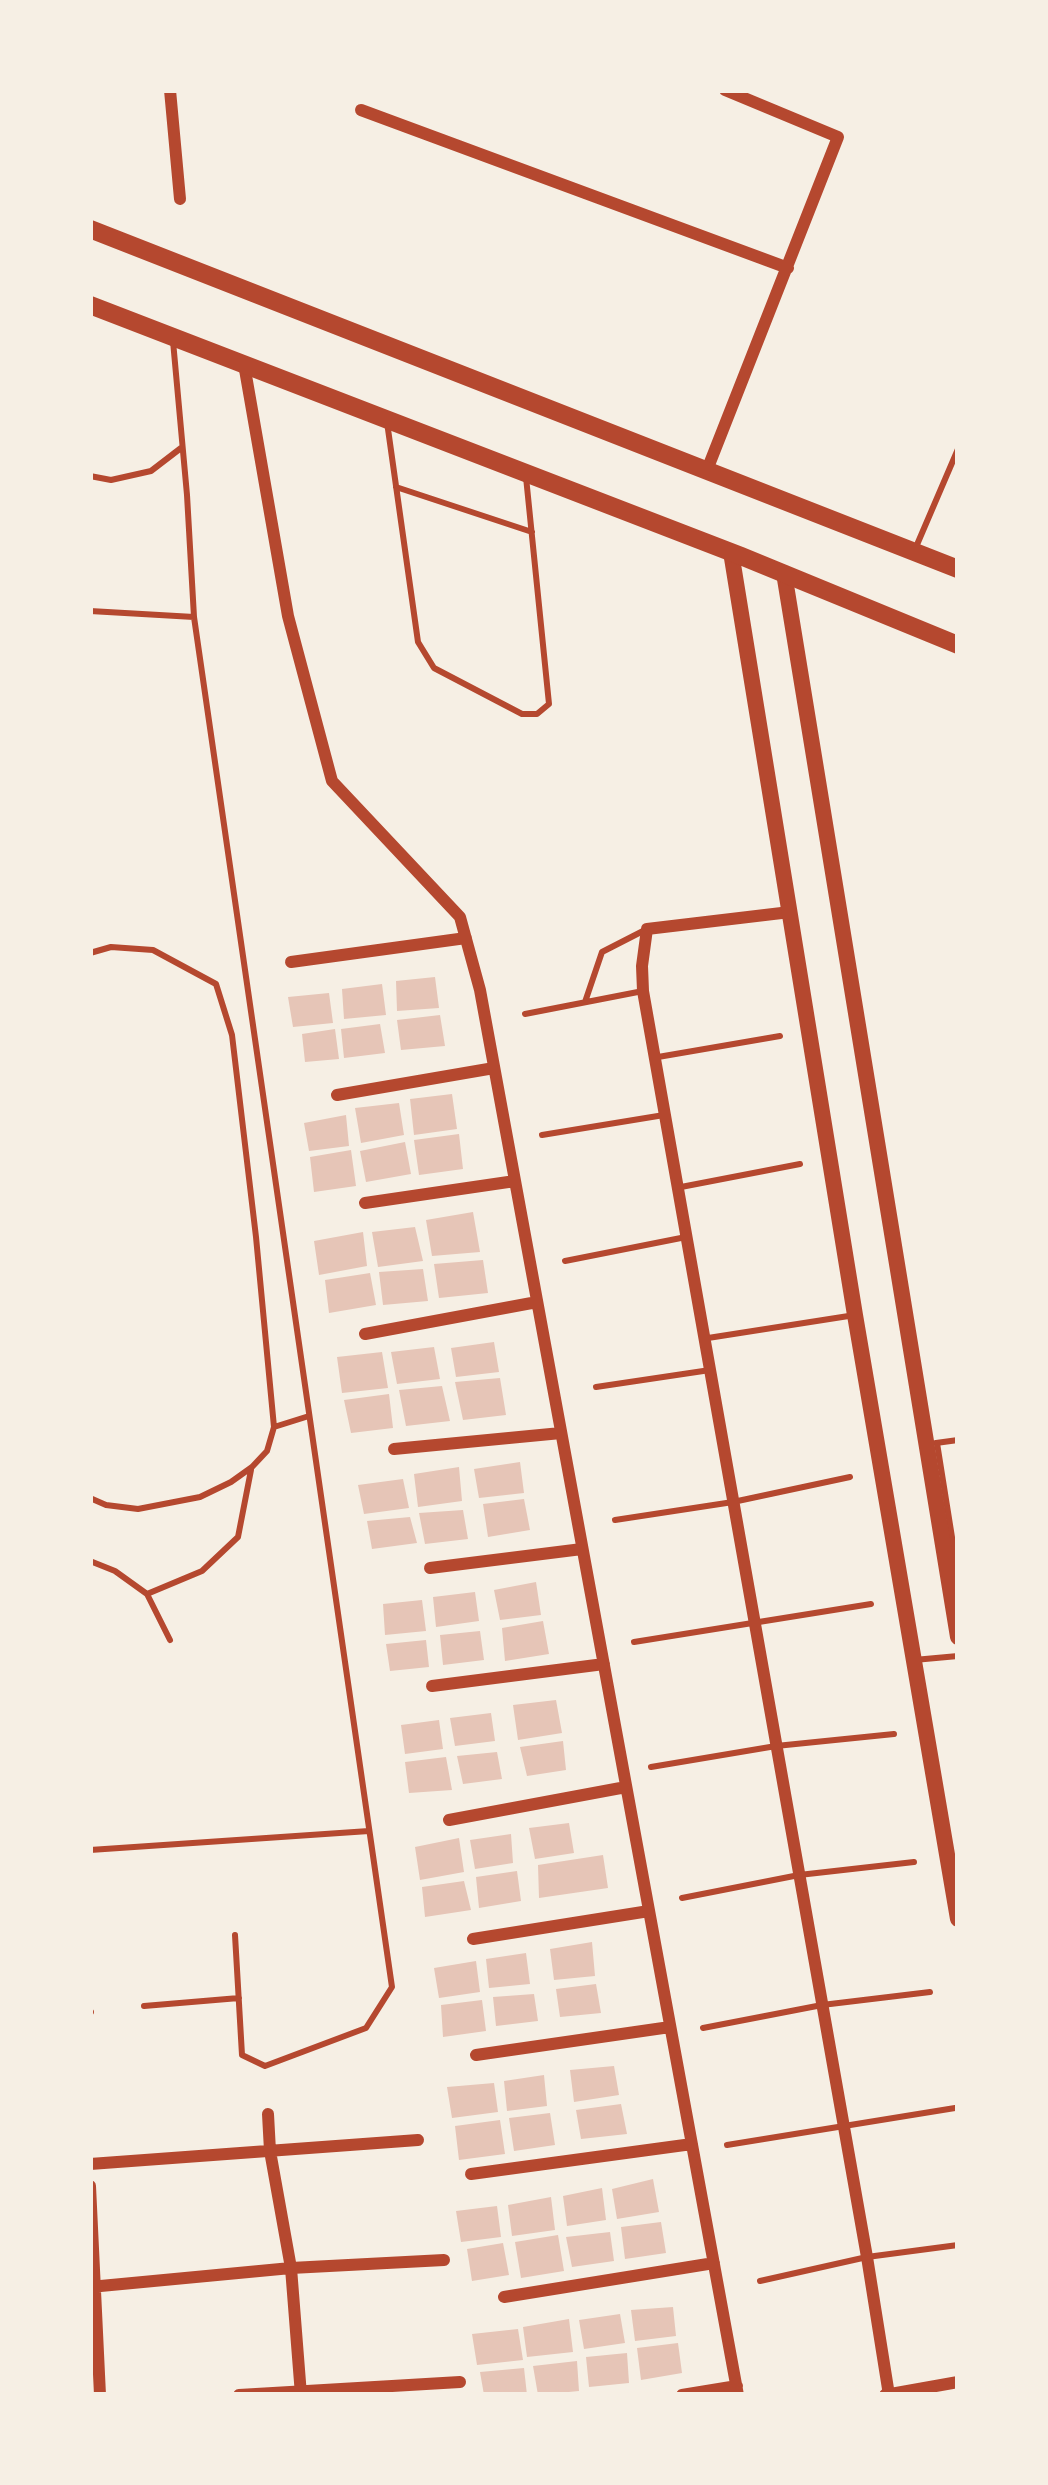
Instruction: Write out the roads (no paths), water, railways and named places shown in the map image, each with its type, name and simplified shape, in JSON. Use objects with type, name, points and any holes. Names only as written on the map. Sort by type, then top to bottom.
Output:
[{"type":"main road","points":[[90,230],[958,569]]},
{"type":"main road","points":[[90,305],[731,552],[958,646]]},
{"type":"street","points":[[170,90],[180,199]]},
{"type":"street","points":[[707,470],[838,137],[725,90]]},
{"type":"street","points":[[362,110],[788,268]]},
{"type":"street","points":[[244,364],[288,616],[332,781],[460,917],[480,990],[737,2390],[682,2395]]},
{"type":"street","points":[[731,552],[958,1919]]},
{"type":"street","points":[[784,573],[932,1443],[958,1637]]},
{"type":"street","points":[[790,912],[647,929],[643,992],[844,2124],[887,2395],[958,2382]]},
{"type":"street","points":[[291,962],[466,938]]},
{"type":"street","points":[[337,1095],[494,1067]]},
{"type":"street","points":[[364,1203],[515,1181]]},
{"type":"street","points":[[365,1334],[537,1302]]},
{"type":"street","points":[[394,1449],[561,1432]]},
{"type":"street","points":[[430,1568],[582,1549]]},
{"type":"street","points":[[432,1686],[604,1664]]},
{"type":"street","points":[[449,1820],[626,1787]]},
{"type":"street","points":[[473,1939],[649,1911]]},
{"type":"street","points":[[476,2055],[670,2027]]},
{"type":"street","points":[[268,2114],[291,2268],[301,2392]]},
{"type":"street","points":[[90,2164],[418,2140]]},
{"type":"street","points":[[471,2174],[692,2144]]},
{"type":"street","points":[[90,2186],[100,2395]]},
{"type":"street","points":[[92,2286],[444,2260]]},
{"type":"street","points":[[504,2296],[714,2263]]},
{"type":"street","points":[[239,2395],[460,2382]]},
{"type":"lane","points":[[172,338],[194,616],[392,1987],[366,2028],[266,2066],[242,2055],[236,1935]]},
{"type":"lane","points":[[386,420],[418,642],[434,668],[522,714],[537,714],[549,704],[526,474]]},
{"type":"lane","points":[[90,476],[111,480],[151,470],[181,448]]},
{"type":"lane","points":[[915,551],[958,449]]},
{"type":"lane","points":[[396,487],[532,532]]},
{"type":"lane","points":[[90,610],[194,616]]},
{"type":"lane","points":[[585,1002],[602,952],[647,929]]},
{"type":"lane","points":[[90,953],[111,947],[153,950],[216,984],[232,1035],[274,1427],[267,1450],[252,1467],[200,1497],[138,1509],[90,1498]]},
{"type":"lane","points":[[525,1014],[643,992]]},
{"type":"lane","points":[[654,1057],[780,1036]]},
{"type":"lane","points":[[542,1135],[664,1115]]},
{"type":"lane","points":[[677,1188],[800,1164]]},
{"type":"lane","points":[[565,1261],[686,1237]]},
{"type":"lane","points":[[704,1339],[855,1315]]},
{"type":"lane","points":[[596,1387],[710,1370]]},
{"type":"lane","points":[[274,1427],[309,1416]]},
{"type":"lane","points":[[958,1440],[932,1443],[958,1575]]},
{"type":"lane","points":[[148,1594],[202,1571],[238,1537],[252,1467]]},
{"type":"lane","points":[[614,1520],[733,1502],[850,1477]]},
{"type":"lane","points":[[90,1561],[115,1571],[148,1594],[170,1640]]},
{"type":"lane","points":[[634,1642],[871,1604]]},
{"type":"lane","points":[[914,1660],[958,1656]]},
{"type":"lane","points":[[651,1767],[776,1746],[894,1734]]},
{"type":"lane","points":[[90,1850],[370,1831]]},
{"type":"lane","points":[[682,1898],[799,1875],[914,1862]]},
{"type":"lane","points":[[703,2028],[823,2005],[930,1992]]},
{"type":"lane","points":[[144,2006],[239,1998]]},
{"type":"lane","points":[[727,2145],[955,2108]]},
{"type":"lane","points":[[760,2281],[867,2257],[958,2245]]}]
